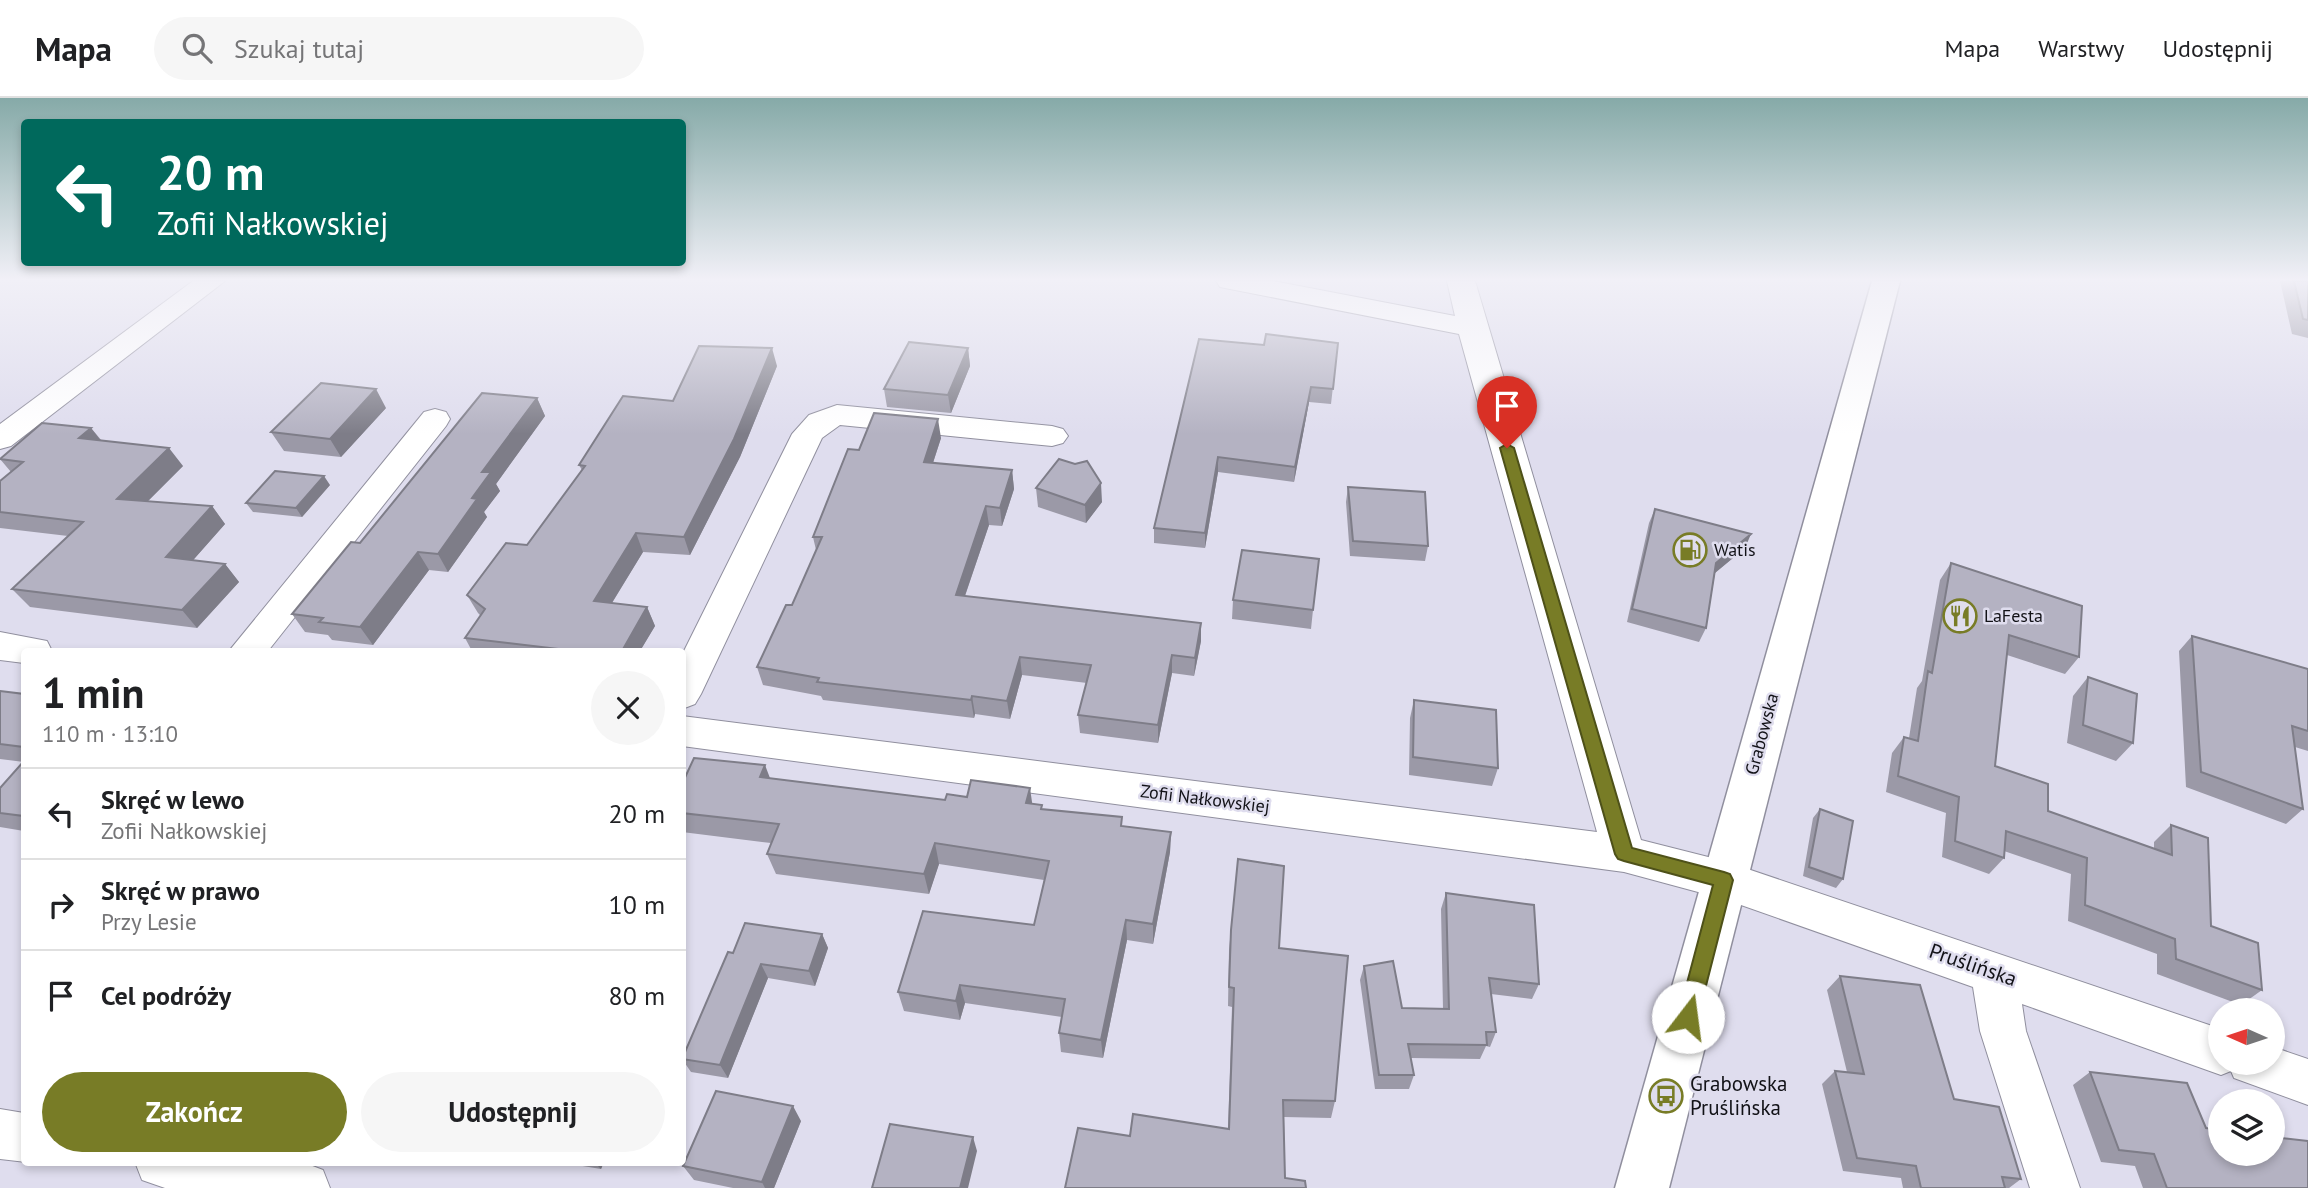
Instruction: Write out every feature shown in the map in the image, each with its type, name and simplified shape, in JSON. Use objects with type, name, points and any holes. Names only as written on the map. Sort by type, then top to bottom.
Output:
[{"type":"street","points":[[0,439],[143,332]]},
{"type":"street","points":[[1473,332],[1624,854]]},
{"type":"street","name":"Grabowska","points":[[1642,1188],[1872,332]]},
{"type":"street","points":[[686,686],[808,434],[820,422],[837,415],[1052,436]]},
{"type":"street","points":[[249,648],[435,419]]},
{"type":"street","points":[[0,646],[21,649]]},
{"type":"street","name":"Zofii Nałkowskiej","points":[[686,732],[1624,854],[1724,880]]},
{"type":"street","name":"Pruślińska","points":[[1724,880],[2208,1047]]},
{"type":"street","points":[[1993,972],[2003,1031],[2055,1188]]},
{"type":"street","points":[[2285,1074],[2308,1082]]},
{"type":"street","points":[[0,1133],[21,1137]]},
{"type":"street","points":[[182,1166],[305,1188]]},
{"type":"building","points":[[1266,334],[1338,343],[1333,389],[1311,387],[1295,467],[1218,457],[1205,533],[1154,528],[1199,339],[1264,345]]},
{"type":"building","points":[[909,342],[968,348],[948,395],[884,389]]},
{"type":"building","points":[[699,346],[772,348],[734,439],[684,537],[636,533],[594,601],[647,607],[624,648],[550,648],[465,638],[485,609],[467,595],[506,543],[527,545],[585,466],[579,465],[623,396],[673,401]]},
{"type":"building","points":[[321,383],[376,389],[330,439],[271,432]]},
{"type":"building","points":[[482,393],[537,398],[482,472],[491,472],[472,498],[477,499],[438,554],[418,552],[360,627],[319,622],[323,618],[292,614],[351,542],[360,543]]},
{"type":"building","points":[[874,413],[938,419],[924,462],[1012,470],[1000,508],[986,506],[956,595],[1201,623],[1195,658],[1172,655],[1158,725],[1078,715],[1091,665],[1020,657],[1007,701],[972,696],[971,700],[817,682],[819,678],[757,667],[786,605],[792,605],[822,537],[813,537],[848,449],[859,450]]},
{"type":"building","points":[[42,423],[91,428],[79,438],[169,448],[117,499],[212,506],[166,557],[225,564],[182,610],[12,589],[83,522],[0,512],[0,481],[23,462],[0,459]]},
{"type":"building","points":[[1059,459],[1075,464],[1087,461],[1101,483],[1085,505],[1036,488]]},
{"type":"building","points":[[275,471],[324,476],[296,508],[246,503]]},
{"type":"building","points":[[1348,487],[1425,492],[1428,546],[1353,541]]},
{"type":"building","points":[[1655,509],[1751,534],[1716,563],[1706,628],[1632,609]]},
{"type":"building","points":[[1242,550],[1319,559],[1313,610],[1233,600]]},
{"type":"building","points":[[1951,563],[2082,606],[2079,657],[2009,635],[1995,766],[2048,784],[2048,811],[2172,855],[2171,825],[2208,838],[2211,926],[2258,943],[2262,990],[2176,959],[2175,939],[2085,905],[2087,858],[2006,831],[2004,858],[1955,841],[1959,797],[1898,776],[1904,737],[1918,741],[1928,671],[1932,673]]},
{"type":"building","points":[[2192,636],[2308,669],[2308,731],[2292,726],[2303,809],[2201,772]]},
{"type":"building","points":[[2088,677],[2137,694],[2133,743],[2083,725]]},
{"type":"building","points":[[0,691],[21,694],[21,747],[0,744]]},
{"type":"building","points":[[1414,700],[1496,710],[1498,768],[1413,757]]},
{"type":"building","points":[[694,758],[765,765],[760,777],[945,800],[947,794],[967,797],[971,780],[1030,788],[1026,803],[1042,805],[1041,809],[1122,817],[1121,826],[1171,832],[1153,924],[1126,920],[1101,1040],[1059,1033],[1065,999],[960,985],[956,1001],[898,992],[923,911],[1034,925],[1049,861],[935,843],[924,874],[767,854],[779,824],[686,813],[686,775]]},
{"type":"building","points":[[21,764],[21,816],[0,813],[0,788]]},
{"type":"building","points":[[1820,809],[1853,821],[1843,879],[1809,867]]},
{"type":"building","points":[[1238,859],[1284,866],[1279,948],[1348,956],[1335,1101],[1283,1100],[1285,1178],[1305,1181],[1306,1188],[1065,1188],[1078,1128],[1130,1136],[1133,1114],[1229,1129],[1234,988],[1229,987]]},
{"type":"building","points":[[1446,893],[1534,905],[1539,984],[1489,978],[1496,1032],[1486,1032],[1487,1045],[1408,1044],[1414,1075],[1379,1075],[1364,966],[1393,961],[1402,1008],[1449,1009]]},
{"type":"building","points":[[745,923],[822,934],[809,971],[761,964],[720,1065],[686,1060],[686,1050],[728,952],[733,953]]},
{"type":"building","points":[[1840,976],[1920,985],[1954,1099],[1999,1107],[2021,1179],[2002,1177],[2005,1188],[1921,1188],[1916,1166],[1857,1158],[1835,1071],[1864,1074]]},
{"type":"building","points":[[2090,1072],[2187,1083],[2208,1128],[2208,1166],[2285,1166],[2285,1138],[2308,1141],[2308,1188],[2167,1188],[2154,1154],[2119,1150]]},
{"type":"building","points":[[716,1091],[793,1106],[762,1182],[683,1166],[686,1166],[686,1159]]},
{"type":"building","points":[[890,1124],[973,1137],[960,1188],[872,1188]]},
{"type":"place","name":"Watis","points":[[1690,550]]},
{"type":"place","name":"LaFesta","points":[[1960,616]]},
{"type":"place","name":"Grabowska Pruślińska","points":[[1666,1096]]},
{"type":"route","points":[[1507,448],[1624,854],[1669,863],[1724,880],[1688,1017]]}]
